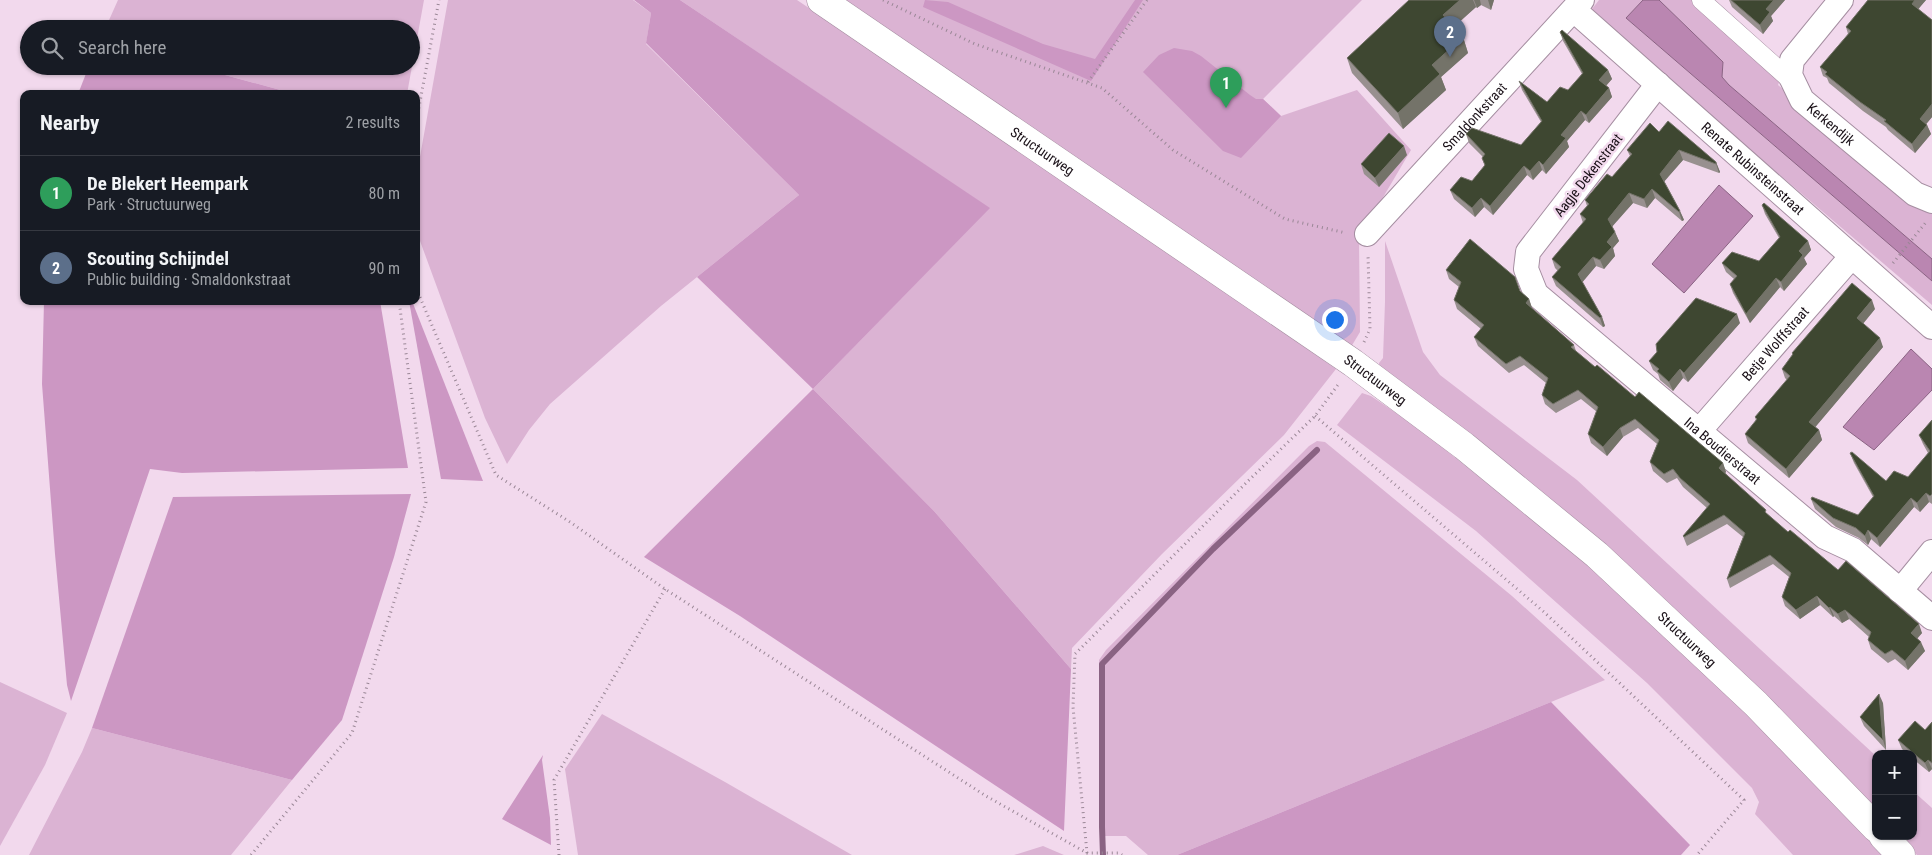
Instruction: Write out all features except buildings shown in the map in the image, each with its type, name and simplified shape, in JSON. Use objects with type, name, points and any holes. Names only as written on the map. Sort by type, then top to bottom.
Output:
[{"type":"main road","name":"Structuurweg","points":[[821,0],[1354,363],[1464,446],[1597,555],[1756,704],[1872,824]]},
{"type":"main road","points":[[1888,840],[1901,855]]},
{"type":"street","points":[[1701,0],[1797,86]]},
{"type":"street","name":"Kerkendijk","points":[[1841,0],[1792,60],[1790,74],[1802,100],[1915,194],[1932,201]]},
{"type":"street","name":"Renate Rubinsteinstraat","points":[[1578,5],[1658,84],[1932,327]]},
{"type":"street","name":"Smaldonkstraat","points":[[1368,234],[1578,5]]},
{"type":"street","name":"Aagje Dekenstraat","points":[[1526,269],[1528,252],[1658,84]]},
{"type":"street","name":"Betje Wolffstraat","points":[[1699,431],[1852,256]]},
{"type":"street","name":"Ina Boudierstraat","points":[[1526,269],[1536,294],[1825,537],[1853,550],[1932,618]]},
{"type":"street","points":[[1900,591],[1932,552]]},
{"type":"path","points":[[420,102],[439,0]]},
{"type":"path","points":[[883,0],[975,44],[1102,88],[1173,150],[1285,219],[1362,236],[1368,234],[1370,329],[1354,363],[1315,416],[1075,654],[1073,707],[1088,853]]},
{"type":"path","points":[[1088,82],[1147,0]]},
{"type":"path","points":[[1894,263],[1924,224]]},
{"type":"path","points":[[420,297],[496,474],[570,522],[665,589],[986,796],[1088,853],[1121,854]]},
{"type":"path","points":[[251,855],[352,733],[426,502],[400,305]]},
{"type":"path","points":[[1315,416],[1544,612],[1744,800],[1697,855]]},
{"type":"path","points":[[559,855],[554,780],[665,589]]},
{"type":"shaded area","points":[[118,0],[424,0],[420,22],[420,20],[109,20]]},
{"type":"shaded area","points":[[448,0],[633,0],[651,13],[646,44],[799,195],[661,306],[550,404],[529,430],[507,464],[485,418],[420,241],[420,157]]},
{"type":"shaded area","points":[[634,0],[680,0],[990,208],[813,389],[697,277],[799,195],[646,43],[651,13]]},
{"type":"shaded area","points":[[680,0],[797,0],[1080,191],[1336,369],[1284,435],[1162,554],[1072,648],[1071,669],[934,511],[813,389],[989,208]]},
{"type":"shaded area","points":[[843,0],[1362,0],[1263,99],[1281,116],[1357,90],[1411,150],[1359,238],[1360,332],[1351,347]]},
{"type":"shaded area","points":[[925,0],[948,2],[1043,44],[1095,59],[1135,0],[1143,0],[1091,81],[923,7]]},
{"type":"shaded area","points":[[1599,0],[1643,0],[1626,18],[1932,281],[1932,305],[1685,94],[1592,9]]},
{"type":"shaded area","points":[[1643,0],[1659,0],[1723,62],[1722,77],[1729,85],[1932,259],[1932,281],[1626,18]]},
{"type":"shaded area","points":[[1659,0],[1695,0],[1783,71],[1778,85],[1932,214],[1932,259],[1729,85],[1722,77],[1723,62]]},
{"type":"shaded area","points":[[1174,48],[1192,51],[1201,56],[1250,95],[1256,99],[1263,99],[1281,116],[1241,158],[1223,151],[1143,72],[1159,55]]},
{"type":"shaded area","points":[[85,75],[225,75],[280,90],[80,90]]},
{"type":"shaded area","points":[[225,75],[410,75],[408,90],[280,90]]},
{"type":"shaded area","points":[[1719,185],[1753,216],[1684,293],[1652,264]]},
{"type":"shaded area","points":[[1385,241],[1423,352],[1440,375],[1577,480],[1872,752],[1872,808],[1758,687],[1634,570],[1535,487],[1379,368],[1379,363],[1383,358]]},
{"type":"shaded area","points":[[44,305],[381,305],[408,468],[182,473],[150,469],[71,701],[67,685],[55,554],[42,384]]},
{"type":"shaded area","points":[[410,305],[414,305],[483,481],[441,479]]},
{"type":"shaded area","points":[[1911,349],[1932,369],[1932,390],[1874,450],[1843,427]]},
{"type":"shaded area","points":[[813,389],[934,511],[1071,669],[1064,831],[740,616],[644,557]]},
{"type":"shaded area","points":[[1362,393],[1371,396],[1417,427],[1601,575],[1736,696],[1885,855],[1793,855],[1755,814],[1759,802],[1752,788],[1647,683],[1476,531],[1337,425]]},
{"type":"shaded area","points":[[1317,441],[1325,442],[1512,596],[1605,680],[1177,855],[1148,855],[1126,836],[1102,836],[1099,660],[1106,650],[1309,446]]},
{"type":"shaded area","points":[[411,494],[394,557],[342,720],[292,780],[92,728],[173,497]]},
{"type":"shaded area","points":[[0,682],[67,713],[45,765],[0,846]]},
{"type":"shaded area","points":[[1551,702],[1690,845],[1681,855],[1177,855]]},
{"type":"shaded area","points":[[602,714],[852,855],[578,855],[565,769]]},
{"type":"shaded area","points":[[92,728],[292,780],[231,855],[29,855],[82,752]]},
{"type":"shaded area","points":[[543,755],[542,760],[550,818],[551,845],[502,819]]},
{"type":"shaded area","points":[[1917,795],[1932,808],[1932,855],[1917,855],[1903,840],[1917,840]]},
{"type":"shaded area","points":[[1043,846],[1064,855],[1014,855]]},
{"type":"waterway","points":[[1103,855],[1102,664],[1213,549],[1317,450]]},
{"type":"place","name":"Scouting Schijndel","points":[[1450,57]]},
{"type":"place","name":"De Blekert Heempark","points":[[1226,108]]}]
